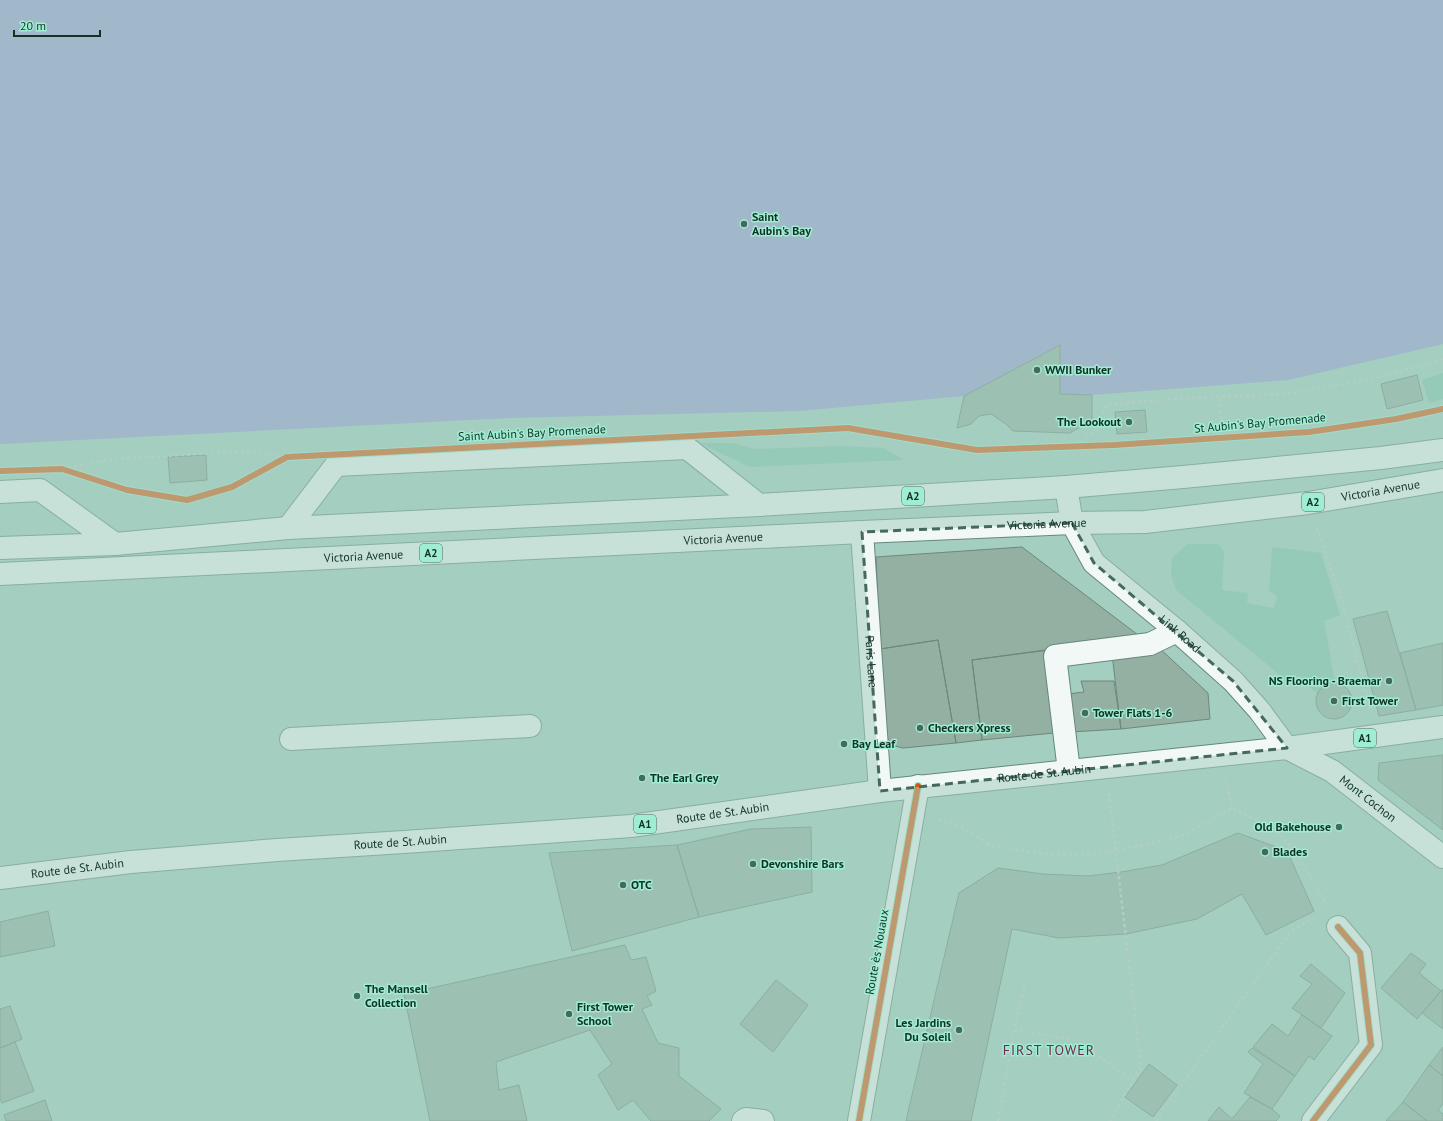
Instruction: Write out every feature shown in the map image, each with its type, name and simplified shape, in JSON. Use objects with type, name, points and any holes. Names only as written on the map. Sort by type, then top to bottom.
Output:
[{"type":"main road","points":[[288,528],[336,465],[687,448],[759,505]]},
{"type":"main road","name":"A2","points":[[0,548],[115,544],[288,528],[759,505],[1066,486],[1225,473],[1380,458],[1443,450]]},
{"type":"main road","name":"Victoria Avenue","points":[[0,574],[862,532],[1072,523],[1145,522],[1308,503],[1443,480]]},
{"type":"main road","name":"Link Road","points":[[1066,486],[1072,523],[1094,563],[1177,631],[1233,681],[1259,710],[1287,748]]},
{"type":"main road","points":[[0,492],[40,490],[115,544]]},
{"type":"main road","name":"Paris Lane","points":[[862,532],[880,791]]},
{"type":"main road","points":[[1069,771],[1055,656],[1150,644],[1177,631]]},
{"type":"main road","points":[[291,739],[530,726]]},
{"type":"main road","name":"Route de St. Aubin","points":[[0,878],[132,862],[277,850],[631,826],[918,786],[1287,748],[1443,727]]},
{"type":"main road","name":"Mont Cochon","points":[[1287,748],[1332,771],[1443,857]]},
{"type":"main road","name":"Route ès Nouaux","points":[[859,1121],[918,786]]},
{"type":"main road","points":[[1313,1121],[1371,1044],[1360,953],[1338,927]]},
{"type":"main road","points":[[743,1121],[746,1119],[762,1121]]},
{"type":"path","points":[[1075,447],[1096,430],[1106,405],[1184,398],[1219,398],[1284,394],[1373,379],[1443,358]]},
{"type":"path","points":[[1219,398],[1224,438],[1225,473]]},
{"type":"path","points":[[1075,447],[1085,446]]},
{"type":"path","points":[[54,470],[113,459],[248,451],[295,457]]},
{"type":"path","points":[[280,461],[287,457]]},
{"type":"path","points":[[62,469],[76,474]]},
{"type":"path","points":[[1308,503],[1344,604],[1377,736]]},
{"type":"path","points":[[1221,755],[1232,808]]},
{"type":"path","points":[[1107,767],[1110,814],[1141,1066],[1110,1121]]},
{"type":"path","points":[[913,812],[962,827],[992,846],[1046,854],[1087,855],[1139,846],[1181,836],[1232,808]]},
{"type":"path","points":[[1232,808],[1276,831],[1298,854],[1338,927]]},
{"type":"path","points":[[1156,1121],[1290,932],[1328,908]]},
{"type":"path","points":[[998,1121],[1014,1030],[1026,980]]},
{"type":"path","points":[[1014,1030],[1076,1040],[1133,1080]]},
{"type":"highlighted area","points":[[1072,523],[1094,563],[1233,681],[1287,748],[880,791],[862,532]]},
{"type":"green space","points":[[1443,373],[1443,399],[1429,403],[1422,380]]},
{"type":"green space","points":[[700,443],[733,443],[755,449],[839,446],[884,448],[904,460],[750,467]]},
{"type":"green space","points":[[1187,544],[1218,544],[1224,552],[1222,590],[1248,593],[1247,603],[1274,608],[1277,596],[1269,591],[1272,547],[1321,553],[1340,615],[1324,621],[1335,682],[1325,685],[1317,694],[1299,676],[1286,680],[1176,590],[1171,575],[1172,558]]},
{"type":"water","name":"Saint Aubin's Bay","points":[[0,0],[1443,0],[1443,344],[1288,380],[1092,395],[1060,394],[1059,345],[964,396],[799,411],[510,418],[0,444]]},
{"type":"building","name":"WWII Bunker","points":[[1060,345],[1060,394],[1092,395],[1092,420],[1070,433],[1013,431],[1006,424],[991,414],[979,416],[971,424],[957,428],[964,396]]},
{"type":"building","points":[[1417,375],[1423,400],[1387,409],[1381,384]]},
{"type":"building","points":[[1145,410],[1147,432],[1117,434],[1115,412]]},
{"type":"building","points":[[206,455],[207,480],[170,483],[168,457]]},
{"type":"building","points":[[1022,547],[1142,638],[972,660],[982,740],[956,743],[938,640],[880,649],[876,557]]},
{"type":"building","name":"NS Flooring - Braemar","points":[[1387,611],[1416,710],[1379,716],[1353,619]]},
{"type":"building","points":[[938,640],[956,743],[903,748],[895,746],[886,737],[880,649]]},
{"type":"building","points":[[1443,643],[1443,705],[1416,710],[1400,653]]},
{"type":"building","points":[[1159,648],[1208,693],[1210,719],[1121,729],[1112,654]]},
{"type":"building","points":[[1045,650],[1054,733],[982,740],[972,660]]},
{"type":"building","name":"Tower Flats 1-6","points":[[1081,681],[1114,681],[1121,729],[1054,733],[1050,696],[1084,692]]},
{"type":"building","name":"First Tower","points":[[1338,683],[1347,688],[1351,694],[1351,708],[1347,714],[1338,719],[1330,719],[1321,714],[1317,708],[1316,697],[1321,688],[1327,684]]},
{"type":"building","points":[[1443,755],[1443,830],[1378,780],[1379,763]]},
{"type":"building","points":[[811,827],[812,892],[699,917],[677,845],[751,829]]},
{"type":"building","name":"Les Jardins Du Soleil","points":[[1238,833],[1287,851],[1314,911],[1266,935],[1242,894],[1197,919],[1126,934],[1059,938],[1012,929],[971,1121],[906,1121],[959,893],[998,868],[1043,874],[1088,876],[1121,872],[1162,865]]},
{"type":"building","name":"OTC","points":[[677,845],[699,917],[572,951],[549,853]]},
{"type":"building","points":[[48,911],[55,946],[0,957],[0,922]]},
{"type":"building","name":"First Tower School","points":[[625,945],[631,960],[646,957],[656,991],[647,996],[652,1005],[642,1009],[658,1043],[679,1048],[679,1076],[721,1109],[709,1121],[651,1121],[633,1100],[618,1110],[598,1075],[612,1064],[590,1030],[496,1062],[499,1090],[519,1085],[527,1121],[430,1121],[404,994]]},
{"type":"building","points":[[1411,953],[1426,964],[1419,973],[1441,991],[1417,1019],[1381,988]]},
{"type":"building","points":[[1311,964],[1345,993],[1321,1028],[1292,1008],[1312,984],[1300,976]]},
{"type":"building","points":[[776,980],[808,1005],[773,1052],[740,1024]]},
{"type":"building","points":[[1443,989],[1443,1029],[1422,1013]]},
{"type":"building","points":[[10,1006],[22,1039],[0,1048],[0,1009]]},
{"type":"building","points":[[1302,1015],[1332,1036],[1314,1060],[1309,1056],[1295,1076],[1253,1047],[1272,1024],[1288,1036]]},
{"type":"building","points":[[15,1042],[34,1091],[2,1103],[0,1099],[0,1048]]},
{"type":"building","points":[[1443,1047],[1443,1076],[1429,1065]]},
{"type":"building","points":[[1252,1048],[1295,1076],[1272,1109],[1244,1093],[1263,1064],[1248,1052]]},
{"type":"building","points":[[1149,1064],[1177,1085],[1153,1117],[1125,1097]]},
{"type":"building","points":[[1429,1065],[1443,1076],[1443,1104],[1438,1110],[1443,1114],[1443,1121],[1427,1121],[1403,1102]]},
{"type":"building","points":[[1250,1097],[1272,1109],[1280,1116],[1276,1121],[1208,1121],[1219,1107],[1232,1119]]},
{"type":"building","points":[[45,1100],[52,1121],[6,1121],[4,1115]]},
{"type":"building","points":[[1403,1102],[1427,1121],[1386,1121]]},
{"type":"cycle path","name":"St Aubin's Bay Promenade","points":[[0,471],[62,469],[127,490],[187,500],[232,487],[287,457],[848,428],[977,450],[1114,445],[1309,432],[1396,419],[1443,409]]},
{"type":"cycle path","points":[[859,1121],[918,786]]},
{"type":"cycle path","points":[[1313,1121],[1371,1045],[1360,953],[1338,927]]},
{"type":"place","name":"Saint Aubin's Bay","points":[[744,224]]},
{"type":"place","name":"WWII Bunker","points":[[1037,370]]},
{"type":"place","name":"The Lookout","points":[[1129,422]]},
{"type":"place","name":"NS Flooring - Braemar","points":[[1389,681]]},
{"type":"place","name":"First Tower","points":[[1334,701]]},
{"type":"place","name":"Tower Flats 1-6","points":[[1085,713]]},
{"type":"place","name":"Checkers Xpress","points":[[920,728]]},
{"type":"place","name":"Bay Leaf","points":[[844,744]]},
{"type":"place","name":"The Earl Grey","points":[[642,778]]},
{"type":"place","name":"Old Bakehouse","points":[[1339,827]]},
{"type":"place","name":"Blades","points":[[1265,852]]},
{"type":"place","name":"Devonshire Bars","points":[[753,864]]},
{"type":"place","name":"OTC","points":[[623,885]]},
{"type":"place","name":"The Mansell Collection","points":[[357,996]]},
{"type":"place","name":"First Tower School","points":[[569,1014]]},
{"type":"place","name":"Les Jardins Du Soleil","points":[[959,1030]]},
{"type":"district","name":"FIRST TOWER","points":[[1049,1050]]}]
